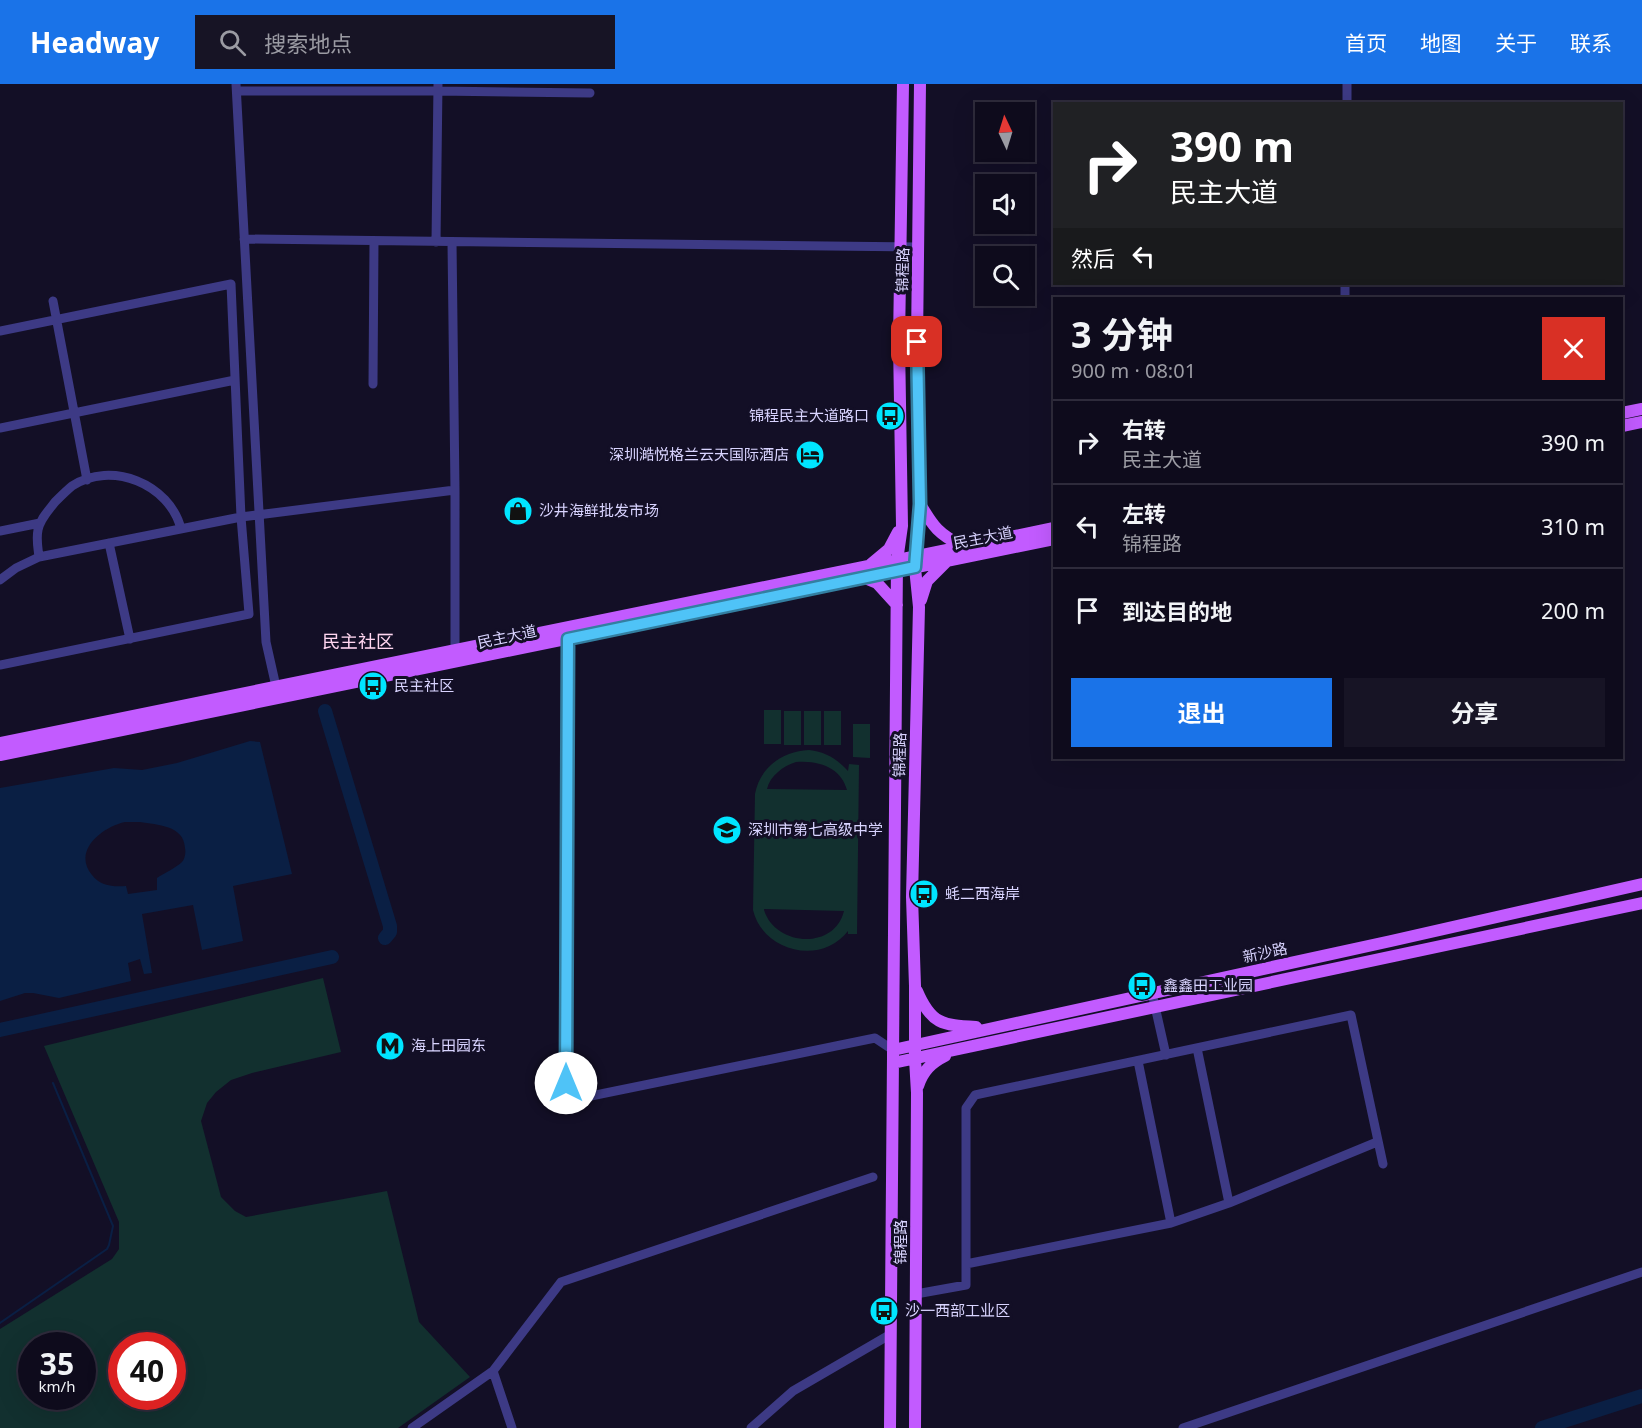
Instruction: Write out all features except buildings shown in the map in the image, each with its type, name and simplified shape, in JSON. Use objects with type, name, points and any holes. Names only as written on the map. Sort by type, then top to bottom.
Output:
[{"type":"main road","name":"锦程路","points":[[890,1428],[897,566],[902,526],[900,342],[903,84]]},
{"type":"main road","name":"锦程路","points":[[915,1428],[917,1090],[912,897],[919,607],[915,562],[920,504],[917,342],[920,84]]},
{"type":"main road","points":[[1623,413],[1642,409]]},
{"type":"main road","points":[[1623,426],[1642,422]]},
{"type":"main road","points":[[920,504],[933,526],[944,537],[963,547]]},
{"type":"main road","points":[[870,565],[889,549],[902,526]]},
{"type":"main road","name":"民主大道","points":[[0,743],[278,693],[455,650],[568,633],[865,578],[963,547],[1053,528]]},
{"type":"main road","name":"民主大道","points":[[915,562],[947,561],[1053,539]]},
{"type":"main road","points":[[919,607],[927,581],[947,561]]},
{"type":"main road","name":"民主大道","points":[[0,755],[278,693],[568,633],[870,565],[897,566]]},
{"type":"main road","points":[[865,578],[878,583],[897,605]]},
{"type":"main road","name":"新沙路","points":[[893,1050],[1642,884]]},
{"type":"main road","name":"新沙路","points":[[893,1063],[1642,903]]},
{"type":"main road","points":[[915,986],[924,1006],[932,1016],[950,1026],[992,1029]]},
{"type":"main road","points":[[917,1090],[922,1074],[933,1062],[956,1050]]},
{"type":"street","points":[[1347,84],[1347,102]]},
{"type":"street","points":[[436,242],[438,87]]},
{"type":"street","points":[[278,693],[266,642],[237,88],[438,87],[590,93]]},
{"type":"street","points":[[244,239],[918,247]]},
{"type":"street","points":[[373,384],[374,241]]},
{"type":"street","points":[[452,242],[455,650]]},
{"type":"street","points":[[0,331],[231,284],[241,516],[249,614],[0,665]]},
{"type":"street","points":[[53,302],[87,480]]},
{"type":"street","points":[[0,428],[235,380]]},
{"type":"street","points":[[39,558],[37,540],[40,523],[52,506],[73,485],[105,475],[126,477],[156,491],[165,499],[177,517],[181,529]]},
{"type":"street","points":[[0,580],[16,568],[39,558],[241,516],[455,490]]},
{"type":"street","points":[[0,531],[40,523]]},
{"type":"street","points":[[110,543],[130,639]]},
{"type":"street","points":[[568,633],[566,1083],[586,1097],[875,1038],[893,1050]]},
{"type":"street","points":[[1152,993],[1166,1055]]},
{"type":"street","points":[[916,1294],[966,1285],[966,1108],[975,1095],[1351,1015],[1383,1164]]},
{"type":"street","points":[[1197,1048],[1230,1203]]},
{"type":"street","points":[[1138,1060],[1171,1223]]},
{"type":"street","points":[[966,1264],[1171,1223],[1230,1203],[1377,1142]]},
{"type":"street","points":[[412,1428],[493,1371],[561,1282],[873,1177]]},
{"type":"street","points":[[1183,1428],[1642,1272]]},
{"type":"street","points":[[751,1428],[793,1391],[891,1334]]},
{"type":"street","points":[[493,1371],[512,1428]]},
{"type":"green space","points":[[764,710],[781,710],[781,744],[764,744]]},
{"type":"green space","points":[[784,711],[801,711],[801,745],[784,745]]},
{"type":"green space","points":[[804,711],[821,711],[821,745],[804,745]]},
{"type":"green space","points":[[824,711],[841,711],[841,745],[824,745]]},
{"type":"green space","points":[[853,724],[870,724],[870,758],[853,757]]},
{"type":"green space","points":[[809,750],[826,754],[848,771],[849,764],[859,765],[857,934],[848,934],[848,931],[837,942],[809,951],[780,944],[768,936],[753,910],[755,794],[767,768],[782,757]],"holes":[[[796,762],[812,762],[827,767],[839,776],[847,790],[767,789],[778,772]],[[764,909],[844,911],[838,924],[829,933],[817,938],[792,937],[780,931],[770,922]]]},
{"type":"green space","points":[[323,978],[341,1052],[231,1080],[207,1103],[201,1121],[221,1197],[235,1211],[246,1217],[387,1191],[419,1322],[470,1377],[398,1428],[0,1428],[0,1329],[112,1259],[119,1249],[119,1222],[44,1046]]},
{"type":"water","points":[[250,741],[260,742],[292,874],[233,886],[243,941],[202,950],[193,905],[142,914],[152,973],[144,974],[140,959],[128,963],[131,981],[59,998],[25,993],[0,1001],[0,788],[114,768],[142,770],[177,763]],"holes":[[[125,822],[140,822],[175,830],[183,840],[185,857],[182,862],[157,878],[157,890],[128,894],[126,886],[107,885],[95,879],[87,866],[85,857],[92,841],[107,829]]]},
{"type":"waterway","points":[[325,711],[390,926],[390,932],[385,938]]},
{"type":"waterway","points":[[0,1030],[332,957]]},
{"type":"waterway","points":[[0,1323],[107,1249],[109,1245],[113,1226],[53,1083]]},
{"type":"waterway","points":[[1542,1428],[1642,1396]]},
{"type":"place","name":"锦程民主大道路口","points":[[890,416]]},
{"type":"place","name":"深圳澔悦格兰云天国际酒店","points":[[810,455]]},
{"type":"place","name":"沙井海鲜批发市场","points":[[518,511]]},
{"type":"place","name":"民主社区","points":[[373,686]]},
{"type":"place","name":"深圳市第七高级中学","points":[[727,830]]},
{"type":"place","name":"蚝二西海岸","points":[[924,894]]},
{"type":"place","name":"鑫鑫田工业园","points":[[1142,986]]},
{"type":"place","name":"海上田园东","points":[[390,1046]]},
{"type":"place","name":"沙一西部工业区","points":[[884,1311]]},
{"type":"district","name":"民主社区","points":[[358,642]]},
{"type":"route","points":[[566,1083],[568,639],[915,567],[920,504],[917,342]]}]
